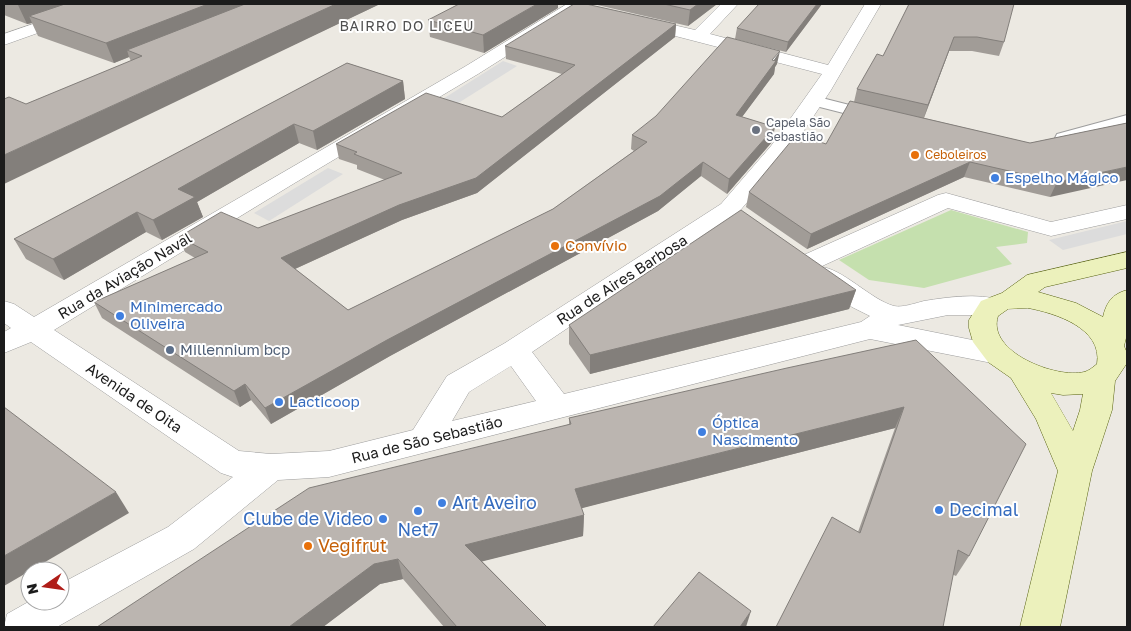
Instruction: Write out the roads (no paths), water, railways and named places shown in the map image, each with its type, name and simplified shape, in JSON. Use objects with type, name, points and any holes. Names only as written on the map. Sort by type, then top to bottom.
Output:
[{"type":"street","points":[[4,40],[105,4]]},
{"type":"street","points":[[699,36],[730,4]]},
{"type":"street","name":"Rua de Aires Barbosa","points":[[424,440],[458,384],[737,215],[814,101],[873,4]]},
{"type":"street","name":"Rua da Aviação Naval","points":[[4,343],[34,330],[577,6]]},
{"type":"street","points":[[627,20],[699,36],[831,71]]},
{"type":"street","points":[[881,323],[862,301],[799,259],[946,200],[1051,230],[1127,212]]},
{"type":"street","points":[[1075,471],[1050,416],[1009,362],[986,340],[981,327],[983,315],[1036,281],[1127,260]]},
{"type":"street","points":[[1001,303],[1028,299],[1047,302],[1067,309],[1086,318],[1101,330],[1116,354],[1115,365],[1110,374],[1100,380],[1083,384],[1063,384],[1042,379],[1009,362]]},
{"type":"street","points":[[1111,344],[1119,307],[1127,299]]},
{"type":"street","name":"Rua de São Sebastião","points":[[272,467],[329,464],[558,408],[948,306],[1001,303]]},
{"type":"street","name":"Avenida de Oita","points":[[4,310],[233,464],[272,467]]},
{"type":"street","name":"Rua de São Sebastião","points":[[881,323],[1009,362]]},
{"type":"street","points":[[515,350],[558,408]]},
{"type":"street","points":[[1040,627],[1075,471],[1096,410],[1100,380]]},
{"type":"street","points":[[21,627],[181,538],[272,467]]},
{"type":"lane","points":[[814,101],[889,119]]},
{"type":"lane","points":[[1047,141],[1071,137],[1127,120]]},
{"type":"place","name":"Capela São Sebastião","points":[[756,130]]},
{"type":"place","name":"Ceboleiros","points":[[915,155]]},
{"type":"place","name":"Espelho Mágico","points":[[995,178]]},
{"type":"place","name":"Convívio","points":[[555,246]]},
{"type":"place","name":"Minimercado Oliveira","points":[[120,316]]},
{"type":"place","name":"Millennium bcp","points":[[170,350]]},
{"type":"place","name":"Lacticoop","points":[[279,402]]},
{"type":"place","name":"Óptica Nascimento","points":[[702,432]]},
{"type":"place","name":"Art Aveiro","points":[[442,503]]},
{"type":"place","name":"Decimal","points":[[939,510]]},
{"type":"place","name":"Net7","points":[[418,511]]},
{"type":"place","name":"Clube de Video","points":[[383,519]]},
{"type":"place","name":"Vegifrut","points":[[308,546]]},
{"type":"district","name":"BAIRRO DO LICEU","points":[[407,26]]}]
